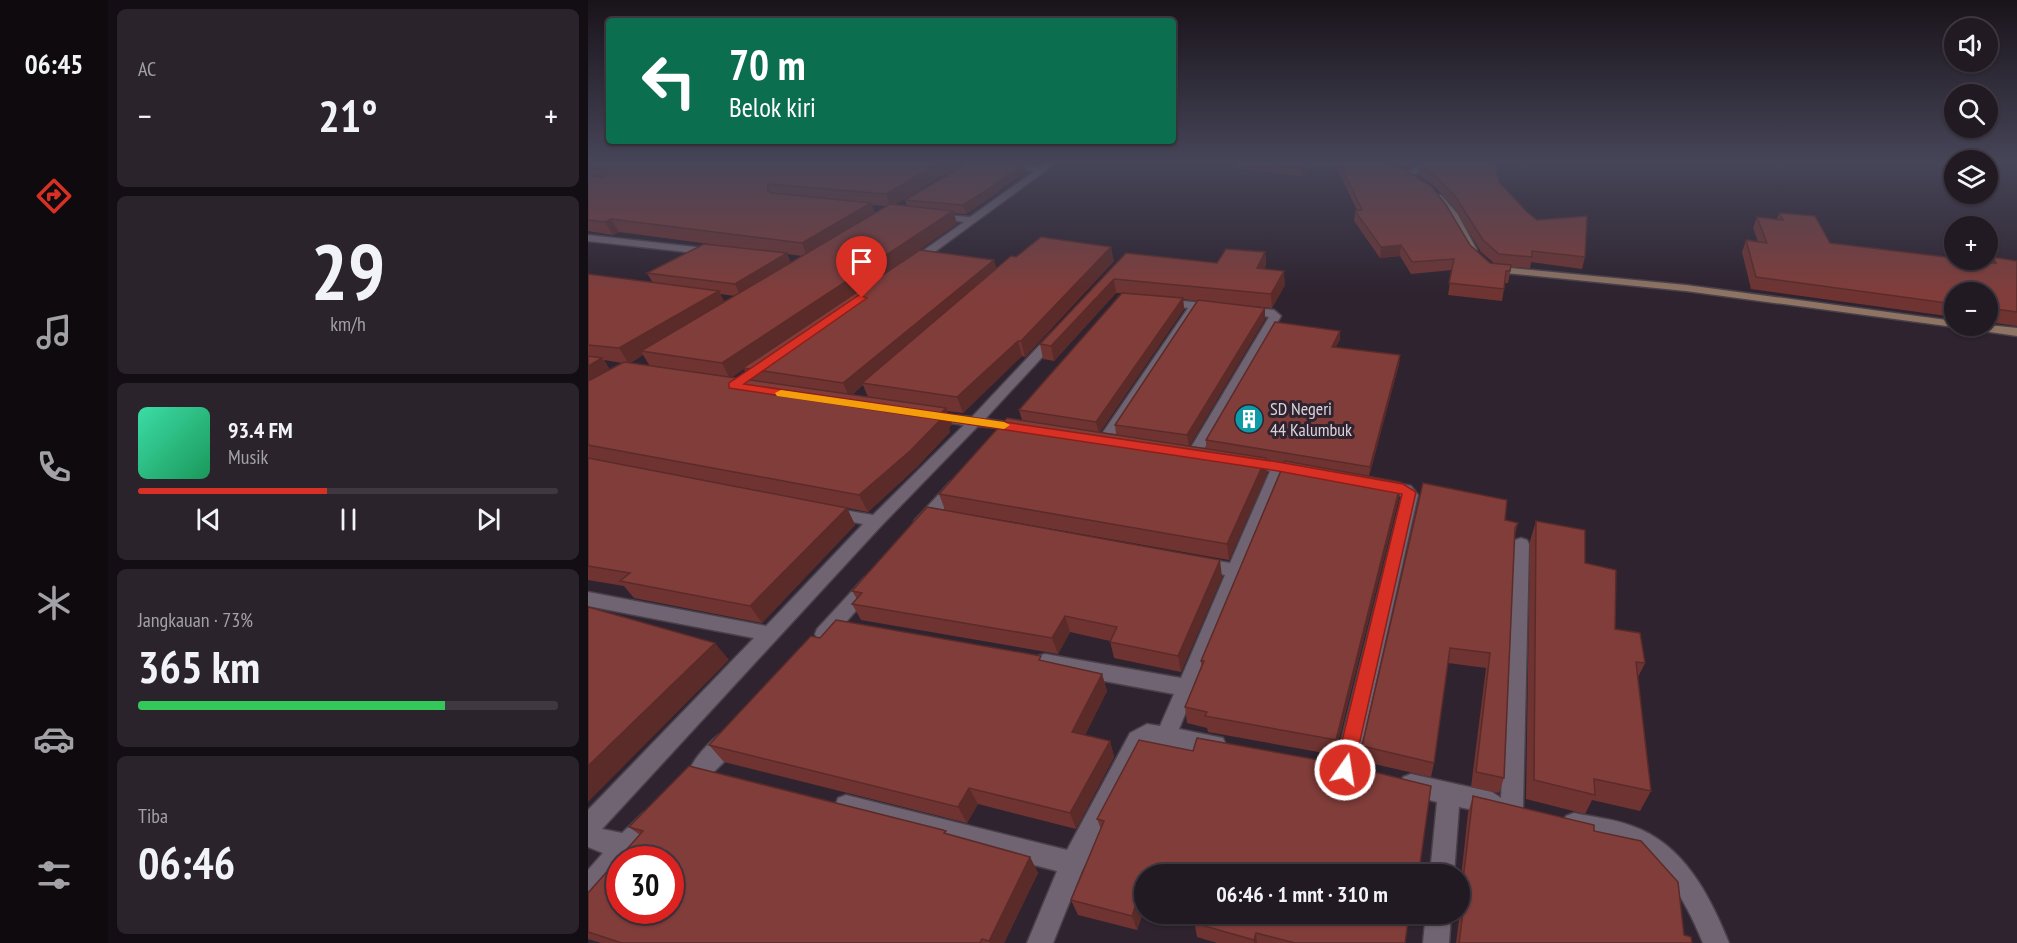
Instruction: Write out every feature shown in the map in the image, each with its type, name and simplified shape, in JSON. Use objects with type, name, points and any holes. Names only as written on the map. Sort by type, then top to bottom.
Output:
[{"type":"street","points":[[942,260],[917,260],[991,206]]},
{"type":"street","points":[[1445,206],[1452,213],[1477,259],[1494,271],[1686,288],[1944,323]]},
{"type":"street","points":[[926,215],[971,220]]},
{"type":"street","points":[[588,238],[726,253]]},
{"type":"street","points":[[1150,300],[1270,312],[1275,316],[1194,454]]},
{"type":"street","points":[[1104,441],[1195,304]]},
{"type":"street","points":[[588,827],[876,521],[975,422],[1069,320]]},
{"type":"street","points":[[1998,330],[2017,332]]},
{"type":"street","points":[[993,444],[1024,409]]},
{"type":"street","points":[[908,412],[1041,431]]},
{"type":"street","points":[[1083,438],[1126,444]]},
{"type":"street","points":[[1172,451],[1324,475]]},
{"type":"street","points":[[1166,736],[1184,687],[1278,467]]},
{"type":"street","points":[[914,532],[969,471]]},
{"type":"street","points":[[1345,770],[1410,495],[1403,488],[1369,482]]},
{"type":"street","points":[[818,510],[876,521]]},
{"type":"street","points":[[929,515],[953,519]]},
{"type":"street","points":[[1512,808],[1521,544]]},
{"type":"street","points":[[1187,561],[1233,570]]},
{"type":"street","points":[[810,650],[877,574]]},
{"type":"street","points":[[588,599],[770,634]]},
{"type":"street","points":[[833,625],[856,629]]},
{"type":"street","points":[[1032,660],[1184,687]]},
{"type":"street","points":[[588,835],[616,846],[631,842],[740,727]]},
{"type":"street","points":[[1043,942],[1073,862],[1138,740],[1147,733],[1233,748]]},
{"type":"street","points":[[1323,765],[1534,814]]},
{"type":"street","points":[[685,786],[723,775]]},
{"type":"street","points":[[1443,864],[1449,794]]},
{"type":"street","points":[[825,801],[1073,862]]},
{"type":"street","points":[[1556,819],[1640,840],[1674,868],[1707,921],[1716,943]]},
{"type":"street","points":[[588,889],[625,845]]},
{"type":"street","points":[[1436,943],[1438,924]]},
{"type":"building","points":[[588,206],[866,206],[802,243],[611,219],[605,222],[588,220]]},
{"type":"building","points":[[887,206],[953,211],[722,363],[641,351]]},
{"type":"building","points":[[1360,206],[1447,206],[1470,245],[1490,263],[1511,265],[1510,271],[1506,271],[1504,289],[1449,283],[1454,259],[1412,262],[1401,245],[1381,247],[1355,211],[1362,210]]},
{"type":"building","points":[[1461,206],[1521,206],[1537,220],[1587,216],[1585,257],[1532,251],[1532,257],[1499,254],[1483,240]]},
{"type":"building","points":[[1779,213],[1815,216],[1830,243],[1944,257],[1944,270],[1998,270],[1998,258],[2017,261],[2017,312],[1998,309],[1998,282],[1944,282],[1944,303],[1756,277],[1746,240],[1767,243],[1757,217],[1783,220]]},
{"type":"building","points":[[1041,237],[1111,247],[1021,341],[1018,341],[957,397],[862,383],[1011,256],[1016,257]]},
{"type":"building","points":[[704,244],[787,253],[735,284],[647,273]]},
{"type":"building","points":[[1226,249],[1265,252],[1257,268],[1284,271],[1271,294],[1114,279],[1051,346],[1040,344],[1126,253],[1217,263]]},
{"type":"building","points":[[920,250],[994,260],[843,383],[743,368]]},
{"type":"building","points":[[588,274],[719,291],[619,348],[588,345]]},
{"type":"building","points":[[1122,293],[1183,298],[1096,422],[1019,410]]},
{"type":"building","points":[[1198,300],[1265,308],[1187,435],[1115,425]]},
{"type":"building","points":[[1275,322],[1340,331],[1332,347],[1400,355],[1370,467],[1206,440]]},
{"type":"building","points":[[588,356],[602,358],[588,366]]},
{"type":"building","points":[[624,362],[946,408],[939,415],[944,416],[910,451],[859,495],[588,445],[588,381]]},
{"type":"building","points":[[1007,418],[1266,458],[1227,544],[939,494]]},
{"type":"building","points":[[588,458],[847,508],[750,606],[620,581],[630,573],[588,566]]},
{"type":"building","points":[[1285,461],[1401,482],[1336,740],[1205,716],[1207,712],[1185,707],[1204,661],[1201,661]]},
{"type":"building","points":[[1423,483],[1507,500],[1505,520],[1518,523],[1515,528],[1504,778],[1476,772],[1490,653],[1450,648],[1434,763],[1362,746]]},
{"type":"building","points":[[927,507],[1220,560],[1178,656],[1110,642],[1117,627],[1065,616],[1052,638],[852,604],[862,593],[852,591]]},
{"type":"building","points":[[1536,521],[1585,530],[1585,563],[1616,570],[1615,629],[1640,633],[1645,663],[1636,662],[1651,791],[1594,779],[1595,795],[1534,780]]},
{"type":"building","points":[[588,607],[715,643],[588,766]]},
{"type":"building","points":[[836,620],[1041,656],[1039,660],[1102,674],[1072,732],[1110,741],[1070,813],[969,788],[958,807],[709,745],[811,636],[820,638]]},
{"type":"building","points":[[1197,738],[1346,765],[1431,786],[1420,864],[1134,864],[1132,916],[1071,900],[1104,821],[1097,819],[1139,740],[1193,751]]},
{"type":"building","points":[[689,766],[943,830],[946,831],[944,833],[1030,857],[989,941],[982,939],[980,943],[622,943],[588,932],[588,893],[606,873],[606,924],[684,924],[684,846],[630,846],[643,831],[629,827]]},
{"type":"building","points":[[1473,796],[1594,825],[1594,831],[1641,841],[1678,882],[1684,935],[1691,937],[1692,943],[1459,943],[1461,924],[1470,924],[1470,864],[1465,864]]},
{"type":"building","points":[[1198,924],[1408,924],[1405,943],[1295,943],[1256,933],[1254,940]]},
{"type":"slow traffic","points":[[781,393],[1004,425]]},
{"type":"place","name":"SD Negeri 44 Kalumbuk","points":[[1249,419]]},
{"type":"route","points":[[862,298],[733,386],[1278,467],[1403,488],[1409,492],[1345,770]]}]
